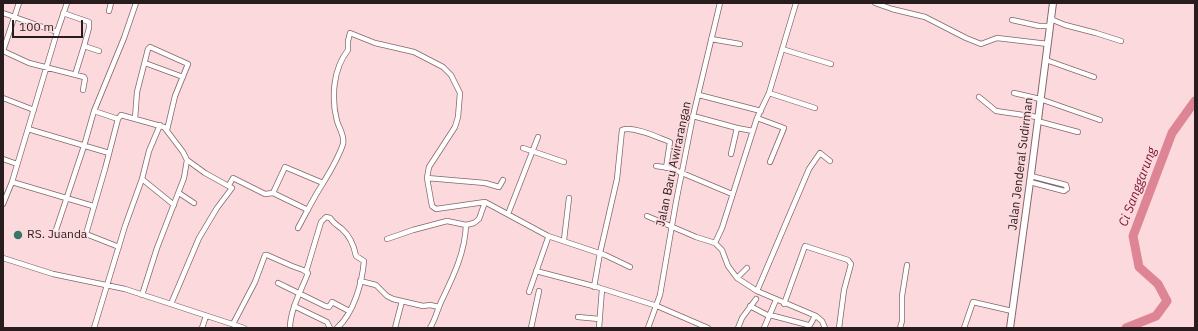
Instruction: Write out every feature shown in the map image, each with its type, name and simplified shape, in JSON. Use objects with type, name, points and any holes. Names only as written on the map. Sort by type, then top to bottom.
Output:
[{"type":"main road","name":"Jalan Jenderal Sudirman","points":[[1010,328],[1053,3]]},
{"type":"street","points":[[19,3],[3,51],[29,63],[85,78],[83,90]]},
{"type":"street","points":[[3,204],[12,182],[67,3]]},
{"type":"street","points":[[109,11],[111,3]]},
{"type":"street","points":[[56,230],[94,111],[124,38],[136,3]]},
{"type":"street","name":"Jalan Baru Awirarangan","points":[[648,328],[660,295],[681,174],[720,3]]},
{"type":"street","points":[[715,243],[722,228],[757,118],[769,93],[796,3]]},
{"type":"street","points":[[875,3],[925,17],[981,44],[997,38],[1048,44]]},
{"type":"street","points":[[3,13],[57,32]]},
{"type":"street","points":[[63,13],[89,22],[89,28],[75,75]]},
{"type":"street","points":[[1051,16],[1053,20],[1065,25],[1121,41]]},
{"type":"street","points":[[1012,20],[1039,26],[1050,26]]},
{"type":"street","points":[[298,228],[334,164],[343,144],[343,136],[337,122],[333,99],[335,82],[343,56],[348,50],[349,35],[351,32],[375,43],[414,52],[443,67],[452,75],[460,93],[458,117],[455,127],[429,167],[427,178],[432,206],[434,208],[484,204],[508,214],[548,236],[564,240],[630,266]]},
{"type":"street","points":[[711,39],[740,44]]},
{"type":"street","points":[[84,46],[99,51]]},
{"type":"street","points":[[135,119],[137,92],[148,49],[150,47],[187,63],[175,96],[167,130]]},
{"type":"street","points":[[782,49],[831,64]]},
{"type":"street","points":[[1046,60],[1094,78]]},
{"type":"street","points":[[145,63],[183,77]]},
{"type":"street","points":[[769,93],[815,108]]},
{"type":"street","points":[[1014,93],[1040,99],[1100,120]]},
{"type":"street","points":[[699,95],[761,111]]},
{"type":"street","points":[[979,97],[996,111],[1037,119],[1078,132]]},
{"type":"street","points":[[3,98],[34,110]]},
{"type":"street","points":[[94,111],[118,119]]},
{"type":"street","points":[[119,246],[86,234],[118,119],[121,116],[160,125],[167,130],[187,160],[232,188],[198,238],[171,304]]},
{"type":"street","points":[[693,116],[753,131]]},
{"type":"street","points":[[757,118],[784,128],[770,162]]},
{"type":"street","points":[[94,328],[119,246],[142,179],[149,151],[160,125]]},
{"type":"street","points":[[731,154],[737,128]]},
{"type":"street","points":[[28,129],[109,153]]},
{"type":"street","points":[[594,287],[617,179],[622,130],[627,129],[651,135],[670,142],[666,168]]},
{"type":"street","points":[[508,214],[538,137]]},
{"type":"street","points":[[524,148],[564,162]]},
{"type":"street","points":[[757,291],[809,169],[820,153],[830,161]]},
{"type":"street","points":[[3,159],[17,164]]},
{"type":"street","points":[[142,296],[157,248],[184,178],[187,160]]},
{"type":"street","points":[[656,166],[666,168],[732,194]]},
{"type":"street","points":[[273,193],[285,167],[323,183]]},
{"type":"street","points":[[229,185],[233,178],[265,194],[273,193],[308,210]]},
{"type":"street","points":[[427,178],[485,183],[498,187],[501,186],[503,180]]},
{"type":"street","points":[[142,179],[174,205]]},
{"type":"street","points":[[1030,179],[1066,186],[1067,189],[1064,191],[1030,179]]},
{"type":"street","points":[[12,182],[93,206]]},
{"type":"street","points":[[179,193],[194,203]]},
{"type":"street","points":[[564,240],[568,198]]},
{"type":"street","points":[[387,239],[412,230],[447,221],[466,225],[474,223],[479,219],[484,204]]},
{"type":"street","points":[[647,216],[696,237],[715,243],[722,250],[728,266],[737,278],[757,291],[784,304],[816,316],[822,321],[825,328]]},
{"type":"street","points":[[290,328],[289,322],[294,306],[308,274],[306,272],[321,222],[326,217],[330,218],[333,224],[341,228],[347,234],[355,249],[356,256],[364,261],[355,300],[341,324],[336,328]]},
{"type":"street","points":[[430,328],[437,316],[439,307],[457,268],[466,238],[466,225]]},
{"type":"street","points":[[529,292],[548,238]]},
{"type":"street","points":[[784,304],[805,246],[848,260],[850,264],[844,290],[839,328]]},
{"type":"street","points":[[233,324],[254,282],[265,255],[306,272]]},
{"type":"street","points":[[3,258],[53,274],[125,289],[142,296],[244,328]]},
{"type":"street","points":[[900,328],[902,321],[902,296],[907,265]]},
{"type":"street","points":[[737,278],[747,268]]},
{"type":"street","points":[[536,271],[657,306],[708,328]]},
{"type":"street","points":[[360,282],[376,286],[387,296],[393,299],[423,306],[430,305],[439,307]]},
{"type":"street","points":[[278,283],[325,306],[329,307],[332,302],[349,311]]},
{"type":"street","points":[[599,328],[602,289]]},
{"type":"street","points":[[531,328],[539,291]]},
{"type":"street","points":[[738,328],[742,318],[756,299]]},
{"type":"street","points":[[764,328],[776,300]]},
{"type":"street","points":[[395,328],[402,301]]},
{"type":"street","points":[[964,328],[973,302],[1012,311]]},
{"type":"street","points":[[294,306],[327,322],[330,328]]},
{"type":"street","points":[[750,306],[770,315],[808,325],[810,325],[816,316]]},
{"type":"street","points":[[202,328],[206,316]]},
{"type":"street","points":[[578,317],[599,319]]},
{"type":"waterway","name":"Ci Sanggarung","points":[[1126,328],[1156,316],[1167,301],[1158,284],[1139,267],[1133,236],[1172,133],[1195,101]]},
{"type":"place","name":"RS. Juanda","points":[[18,235]]}]
